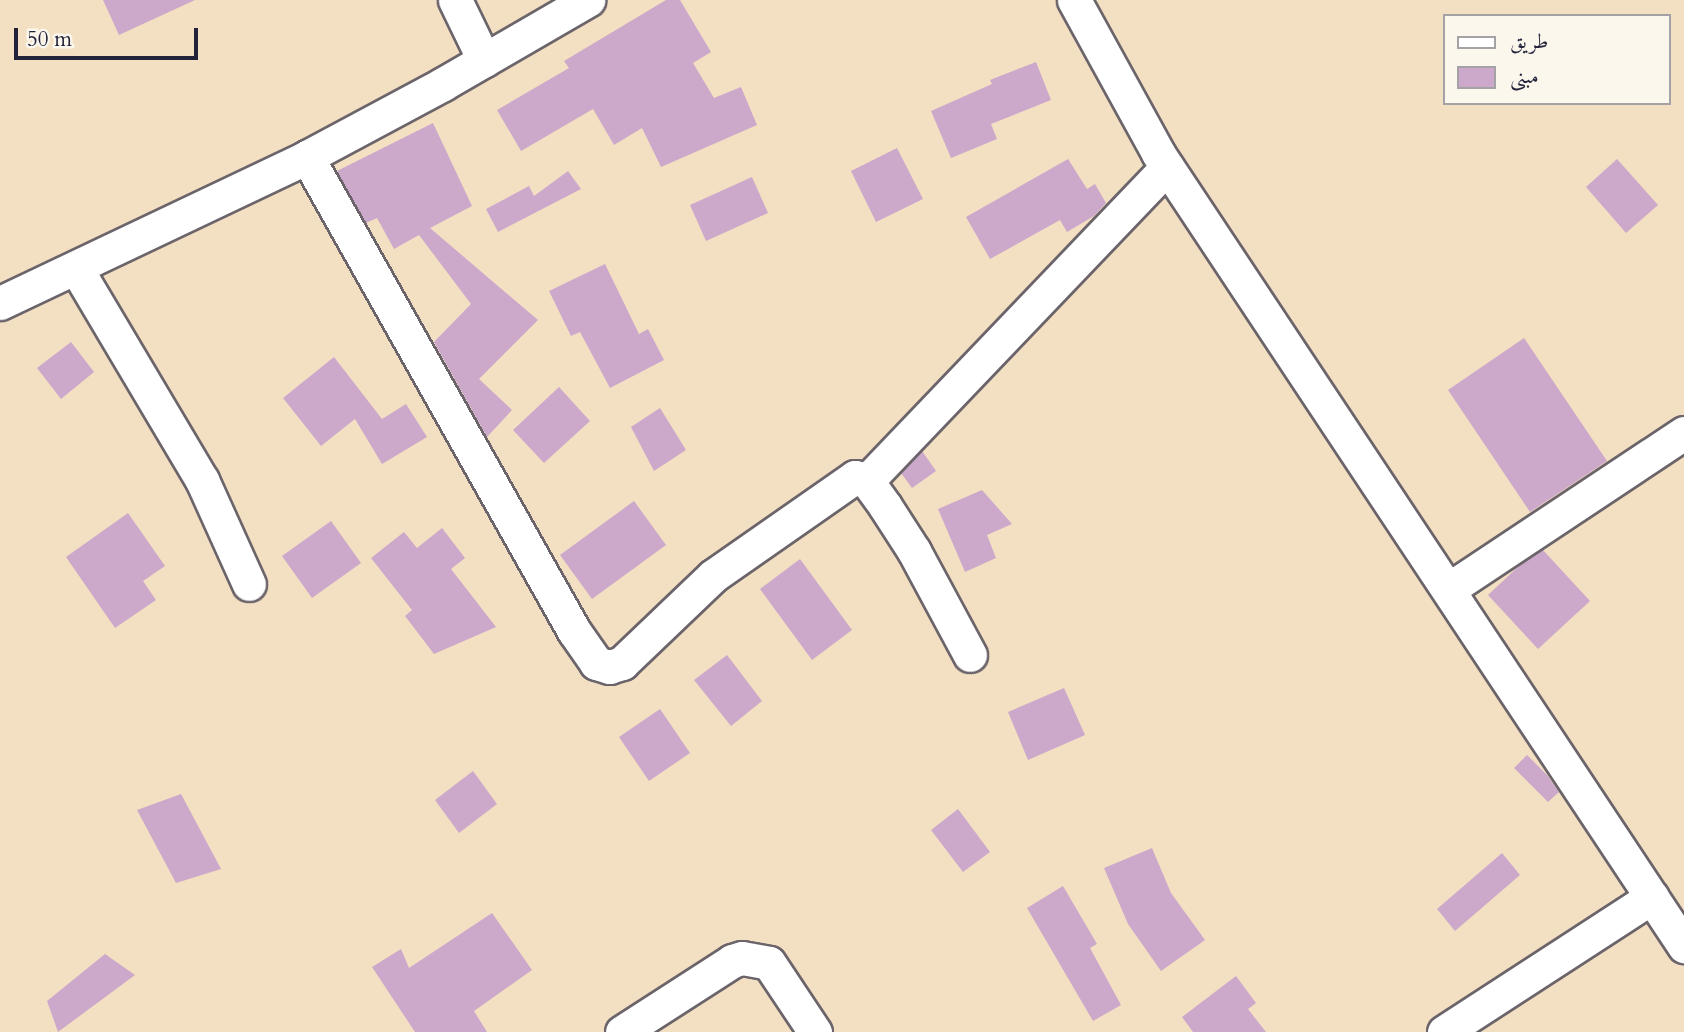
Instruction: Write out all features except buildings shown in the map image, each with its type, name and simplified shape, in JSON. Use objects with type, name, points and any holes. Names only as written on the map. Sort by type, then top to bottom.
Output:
[{"type":"street","points":[[455,0],[484,60]]},
{"type":"street","points":[[0,303],[307,157],[588,0]]},
{"type":"street","points":[[1074,0],[1167,167],[1684,946]]},
{"type":"street","points":[[307,157],[574,631],[596,663],[609,667],[622,663],[713,576],[847,480],[855,477],[867,481],[914,551],[970,655]]},
{"type":"street","points":[[867,481],[1167,167]]},
{"type":"street","points":[[76,268],[202,480],[249,584]]},
{"type":"street","points":[[1449,589],[1684,433]]},
{"type":"street","points":[[1444,1032],[1652,897]]},
{"type":"street","points":[[622,1032],[732,961],[742,958],[757,958],[769,963],[815,1032]]}]
